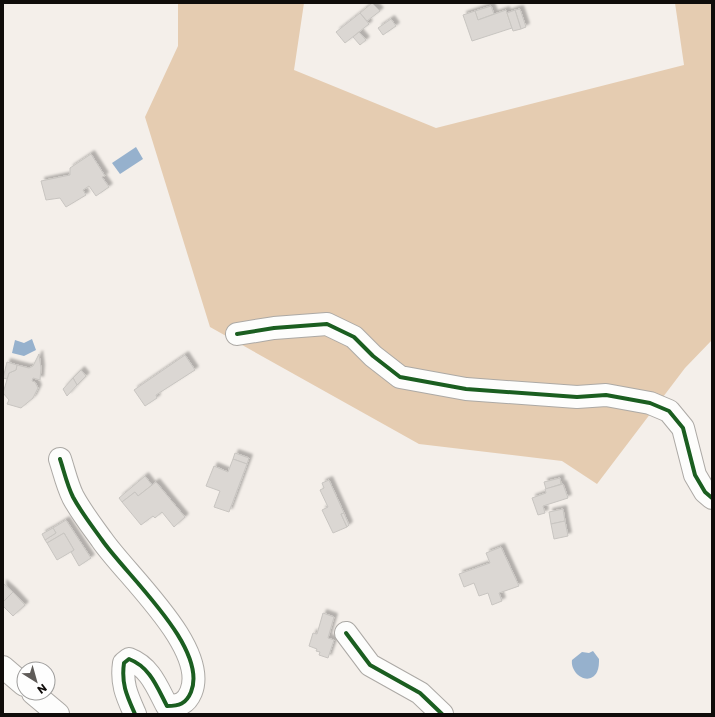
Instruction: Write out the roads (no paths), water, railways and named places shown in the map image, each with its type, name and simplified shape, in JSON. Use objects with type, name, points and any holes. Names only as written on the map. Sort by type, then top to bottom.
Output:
[{"type":"street","points":[[237,334],[274,328],[327,324],[354,337],[373,356],[400,376],[466,389],[577,397],[606,395],[650,403],[669,411],[683,428],[695,475],[705,492],[712,498]]},
{"type":"street","points":[[60,459],[73,496],[102,541],[181,638],[193,664],[194,685],[187,700],[178,706],[167,706],[154,679],[140,663],[129,659],[124,663],[122,676],[126,694],[135,714]]},
{"type":"street","points":[[346,633],[370,665],[420,693],[442,714]]},
{"type":"street","points":[[3,667],[16,678]]},
{"type":"street","points":[[43,701],[58,714]]},
{"type":"water","points":[[136,147],[143,159],[120,174],[112,163]]},
{"type":"water","points":[[32,339],[36,350],[24,356],[12,353],[15,340],[24,343]]},
{"type":"water","points":[[593,651],[599,659],[599,667],[597,672],[594,676],[589,678],[581,677],[574,670],[572,660],[582,652],[589,653]]}]
